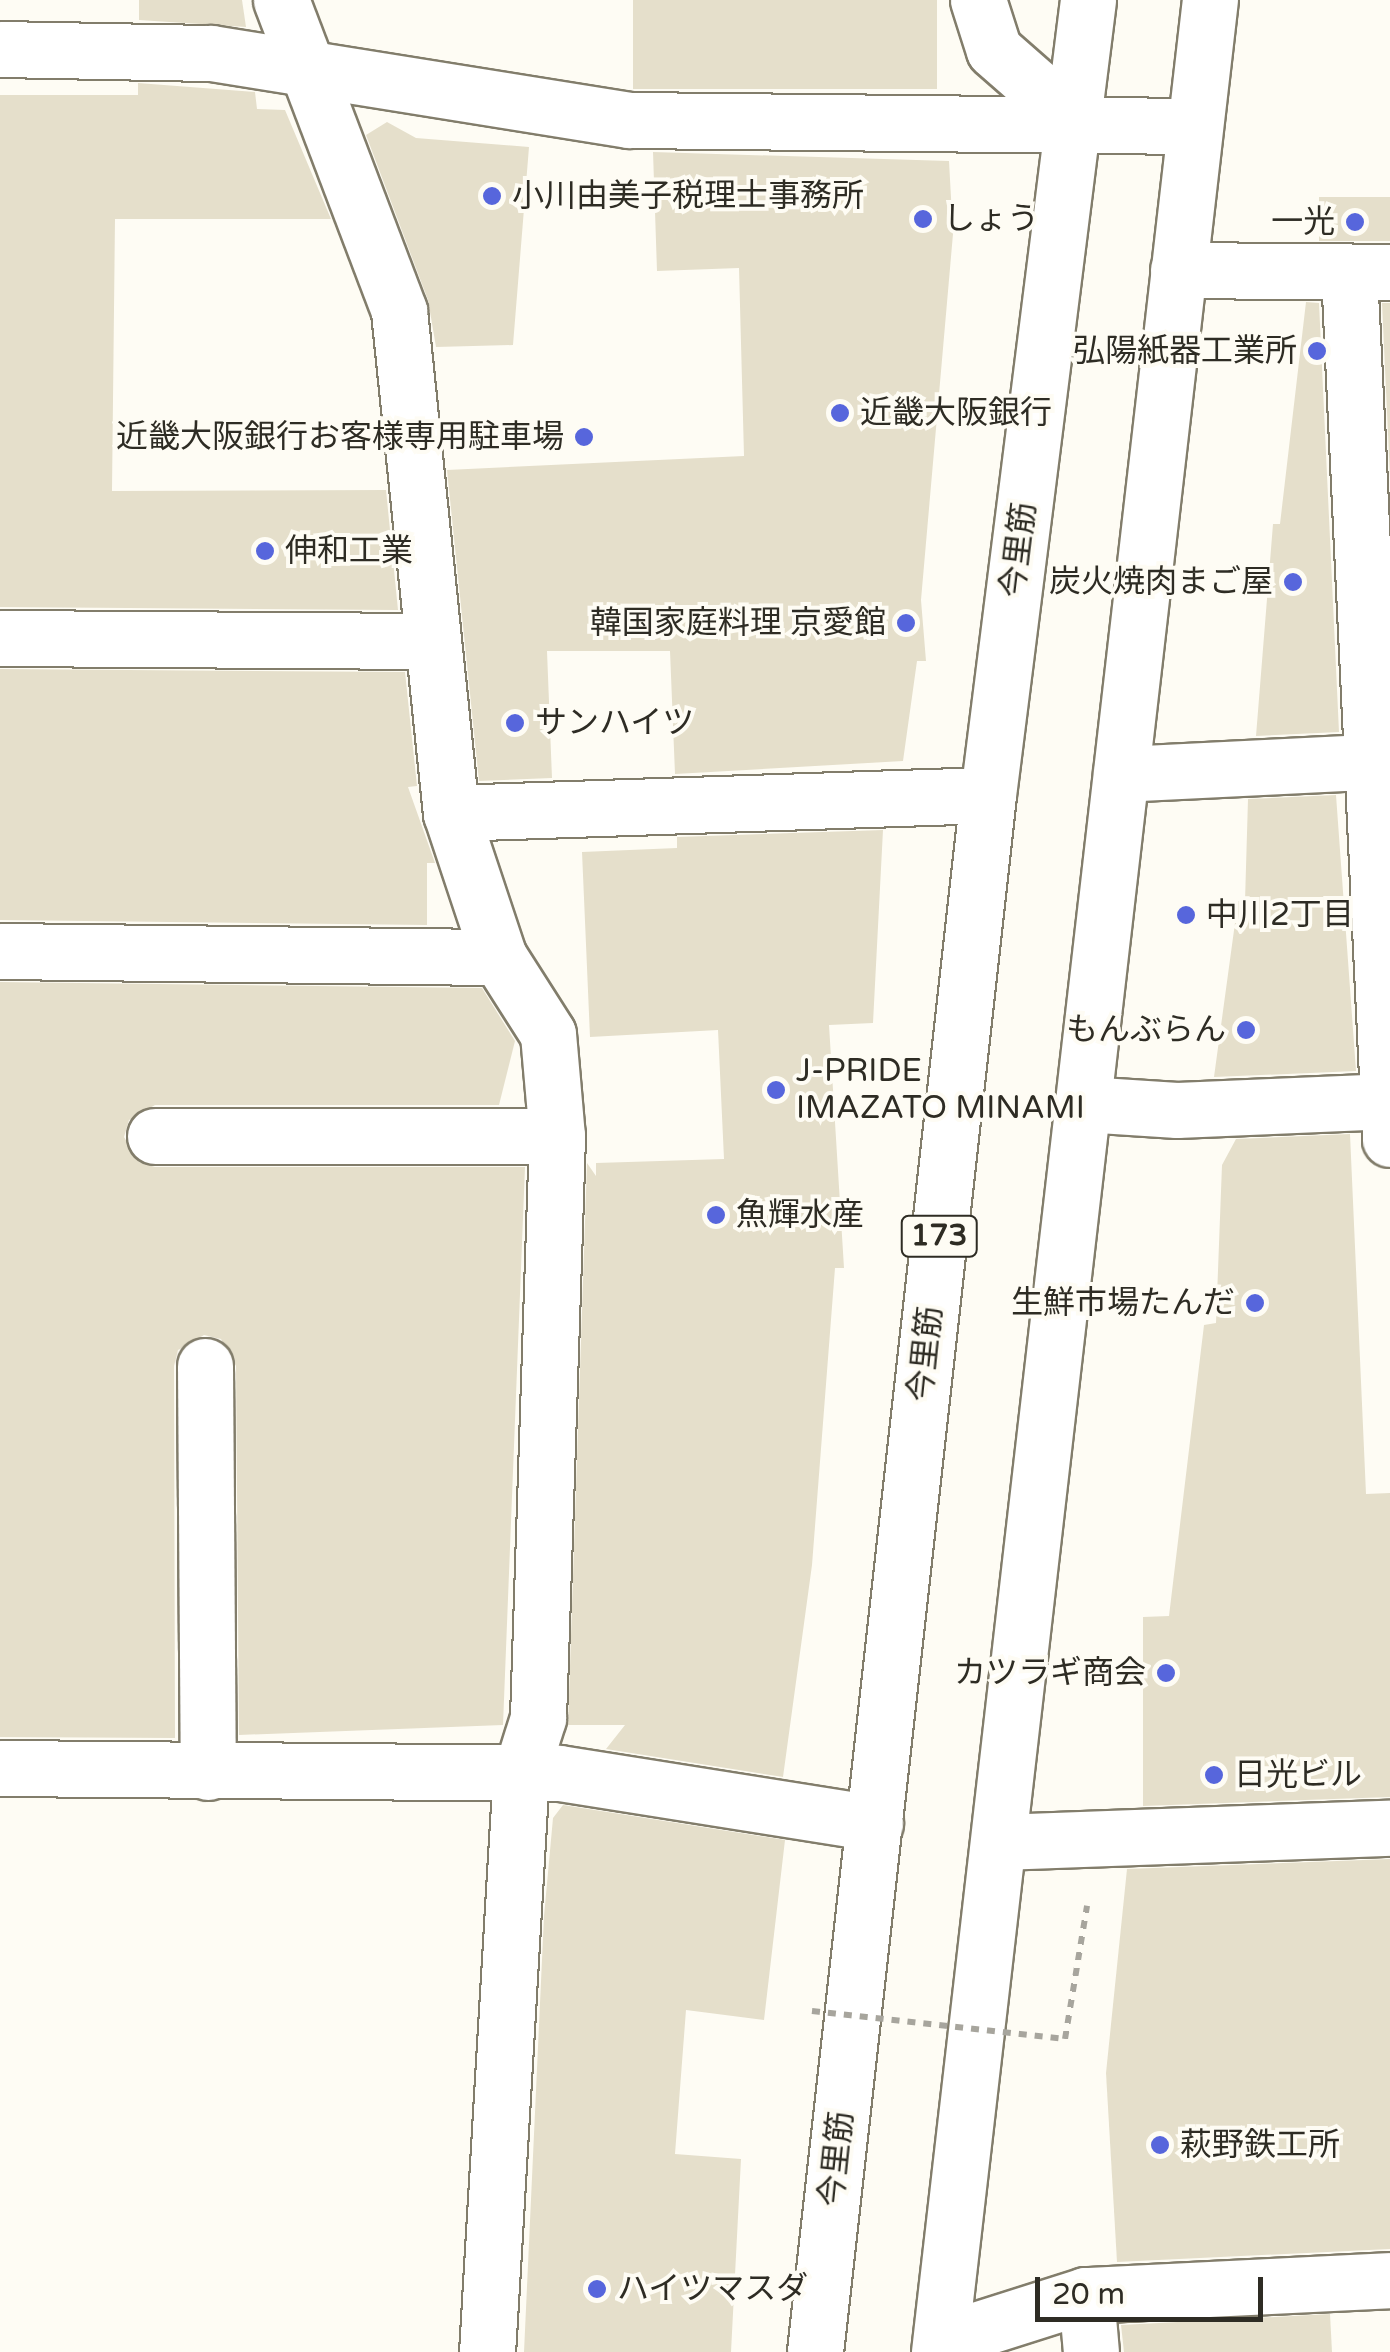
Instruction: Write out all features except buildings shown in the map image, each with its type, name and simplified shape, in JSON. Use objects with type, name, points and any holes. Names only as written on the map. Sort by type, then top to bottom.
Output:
[{"type":"street","points":[[281,0],[304,74],[399,311],[451,813],[499,957],[548,1034],[556,1136],[538,1718],[521,1772],[487,2352]]},
{"type":"street","points":[[978,0],[994,50],[1074,120]]},
{"type":"street","name":"今里筋","points":[[815,2352],[988,795],[1088,0]]},
{"type":"street","points":[[1210,0],[940,2346],[1086,2295],[1390,2280]]},
{"type":"street","points":[[0,50],[211,54],[304,74],[628,120],[1074,120],[1194,126]]},
{"type":"street","points":[[1084,1104],[1389,1114],[1378,762],[1370,272],[1178,270]]},
{"type":"street","points":[[0,638],[433,641]]},
{"type":"street","points":[[1122,774],[1378,762]]},
{"type":"street","points":[[451,813],[988,795]]},
{"type":"street","points":[[0,952],[499,957]]},
{"type":"street","points":[[154,1136],[556,1136]]},
{"type":"street","points":[[205,1366],[208,1772]]},
{"type":"street","points":[[0,1768],[521,1772],[875,1822]]},
{"type":"street","points":[[1000,1842],[1390,1828]]},
{"type":"street","points":[[1086,2295],[1091,2352]]},
{"type":"path","points":[[812,2011],[1065,2039],[1087,1905]]},
{"type":"place","name":"小川由美子税理士事務所","points":[[492,196]]},
{"type":"place","name":"しょう","points":[[923,219]]},
{"type":"place","name":"一光","points":[[1355,222]]},
{"type":"place","name":"弘陽紙器工業所","points":[[1317,351]]},
{"type":"place","name":"近畿大阪銀行","points":[[840,413]]},
{"type":"place","name":"近畿大阪銀行お客様専用駐車場","points":[[584,437]]},
{"type":"place","name":"伸和工業","points":[[265,551]]},
{"type":"place","name":"炭火焼肉まご屋","points":[[1293,582]]},
{"type":"place","name":"韓国家庭料理 京愛館","points":[[906,623]]},
{"type":"place","name":"サンハイツ","points":[[515,723]]},
{"type":"place","name":"中川2丁目","points":[[1186,915]]},
{"type":"place","name":"もんぶらん","points":[[1246,1030]]},
{"type":"place","name":"J-PRIDE IMAZATO MINAMI","points":[[776,1090]]},
{"type":"place","name":"魚輝水産","points":[[716,1215]]},
{"type":"place","name":"生鮮市場たんだ","points":[[1255,1303]]},
{"type":"place","name":"カツラギ商会","points":[[1166,1673]]},
{"type":"place","name":"日光ビル","points":[[1214,1775]]},
{"type":"place","name":"萩野鉄工所","points":[[1160,2145]]},
{"type":"place","name":"ハイツマスダ","points":[[597,2289]]}]
